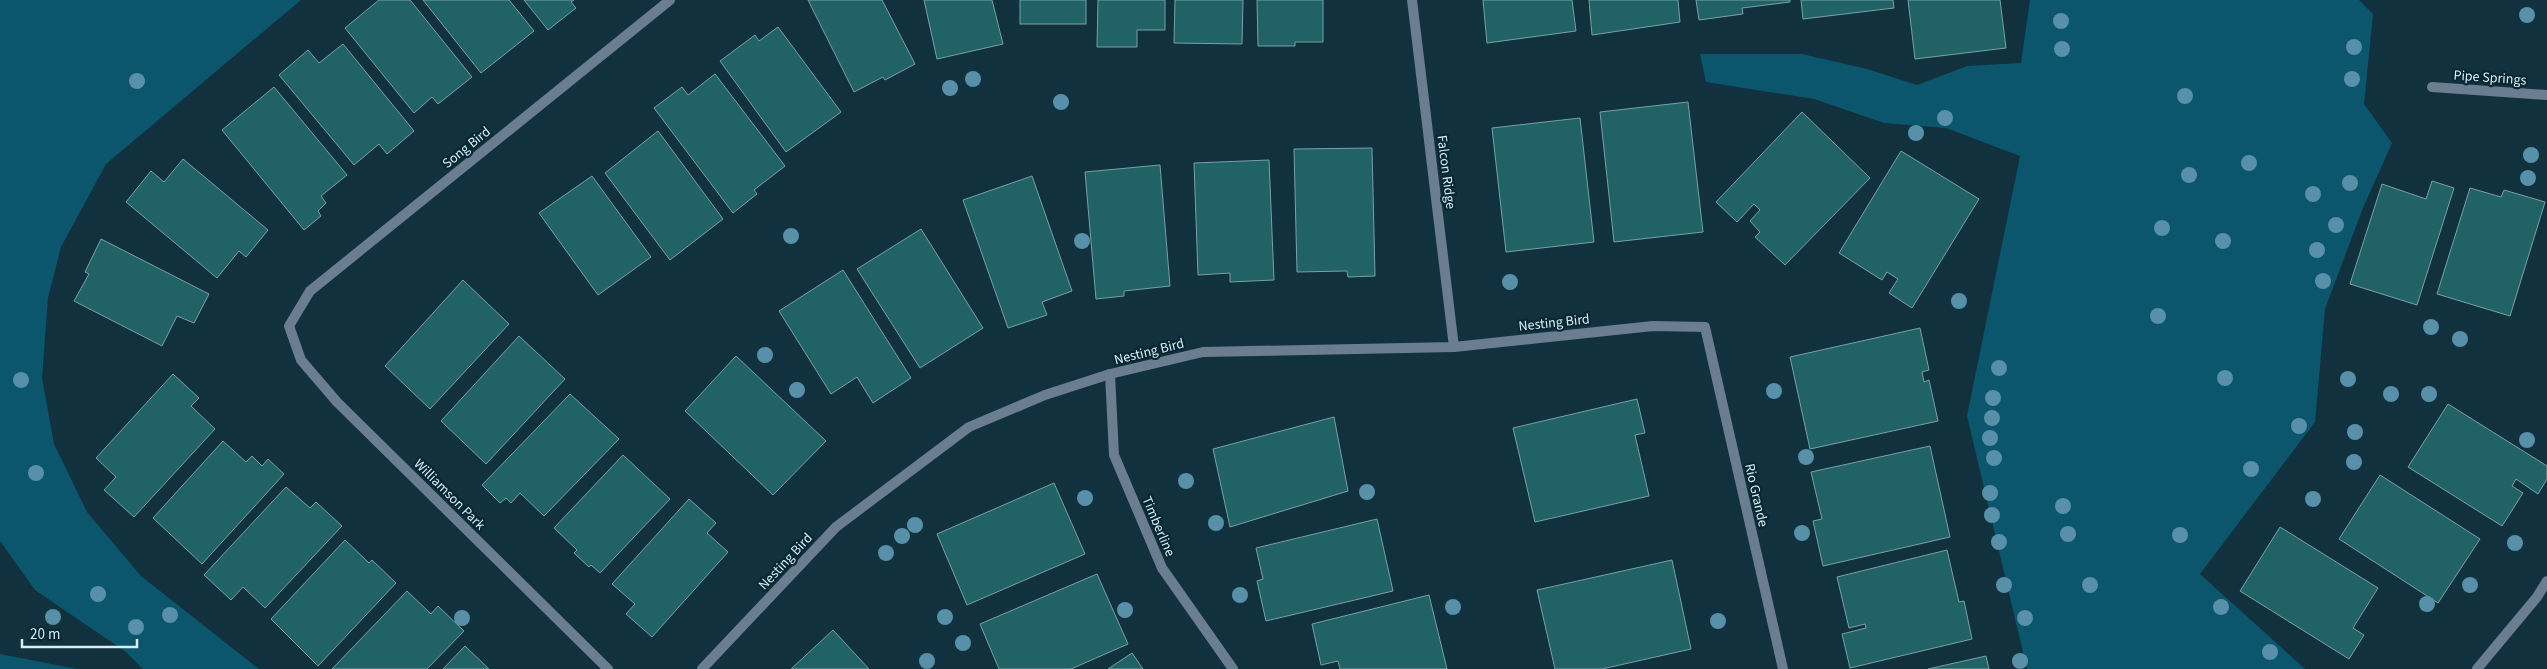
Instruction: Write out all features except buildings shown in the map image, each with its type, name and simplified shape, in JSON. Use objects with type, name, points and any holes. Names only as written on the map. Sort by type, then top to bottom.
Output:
[{"type":"street","name":"Song Bird","points":[[289,326],[310,291],[670,0]]},
{"type":"street","name":"Falcon Ridge","points":[[1412,0],[1454,347]]},
{"type":"street","name":"Pipe Springs","points":[[2432,87],[2547,95]]},
{"type":"street","name":"Williamson Park","points":[[289,326],[301,360],[337,402],[608,669]]},
{"type":"street","name":"Nesting Bird","points":[[702,669],[836,527],[969,427],[1045,395],[1110,374],[1202,352],[1454,347],[1653,326],[1705,328]]},
{"type":"street","name":"Rio Grande","points":[[1705,328],[1783,669]]},
{"type":"street","name":"Timberline","points":[[1110,374],[1114,455],[1162,568],[1233,669]]},
{"type":"street","points":[[2476,669],[2537,597],[2547,581]]},
{"type":"shaded area","points":[[0,0],[301,0],[106,164],[61,247],[48,298],[42,378],[54,444],[87,512],[141,576],[259,669],[143,669],[126,652],[35,590],[0,541]]},
{"type":"shaded area","points":[[2030,0],[2359,0],[2373,14],[2364,104],[2392,143],[2363,208],[2325,309],[2315,422],[2200,574],[2305,669],[2027,669],[1967,416],[2020,156],[1946,128],[1884,123],[1814,99],[1706,82],[1700,54],[1802,54],[1867,69],[1917,85],[1967,66],[2021,63]]},
{"type":"shaded area","points":[[0,654],[77,669],[0,669]]}]
